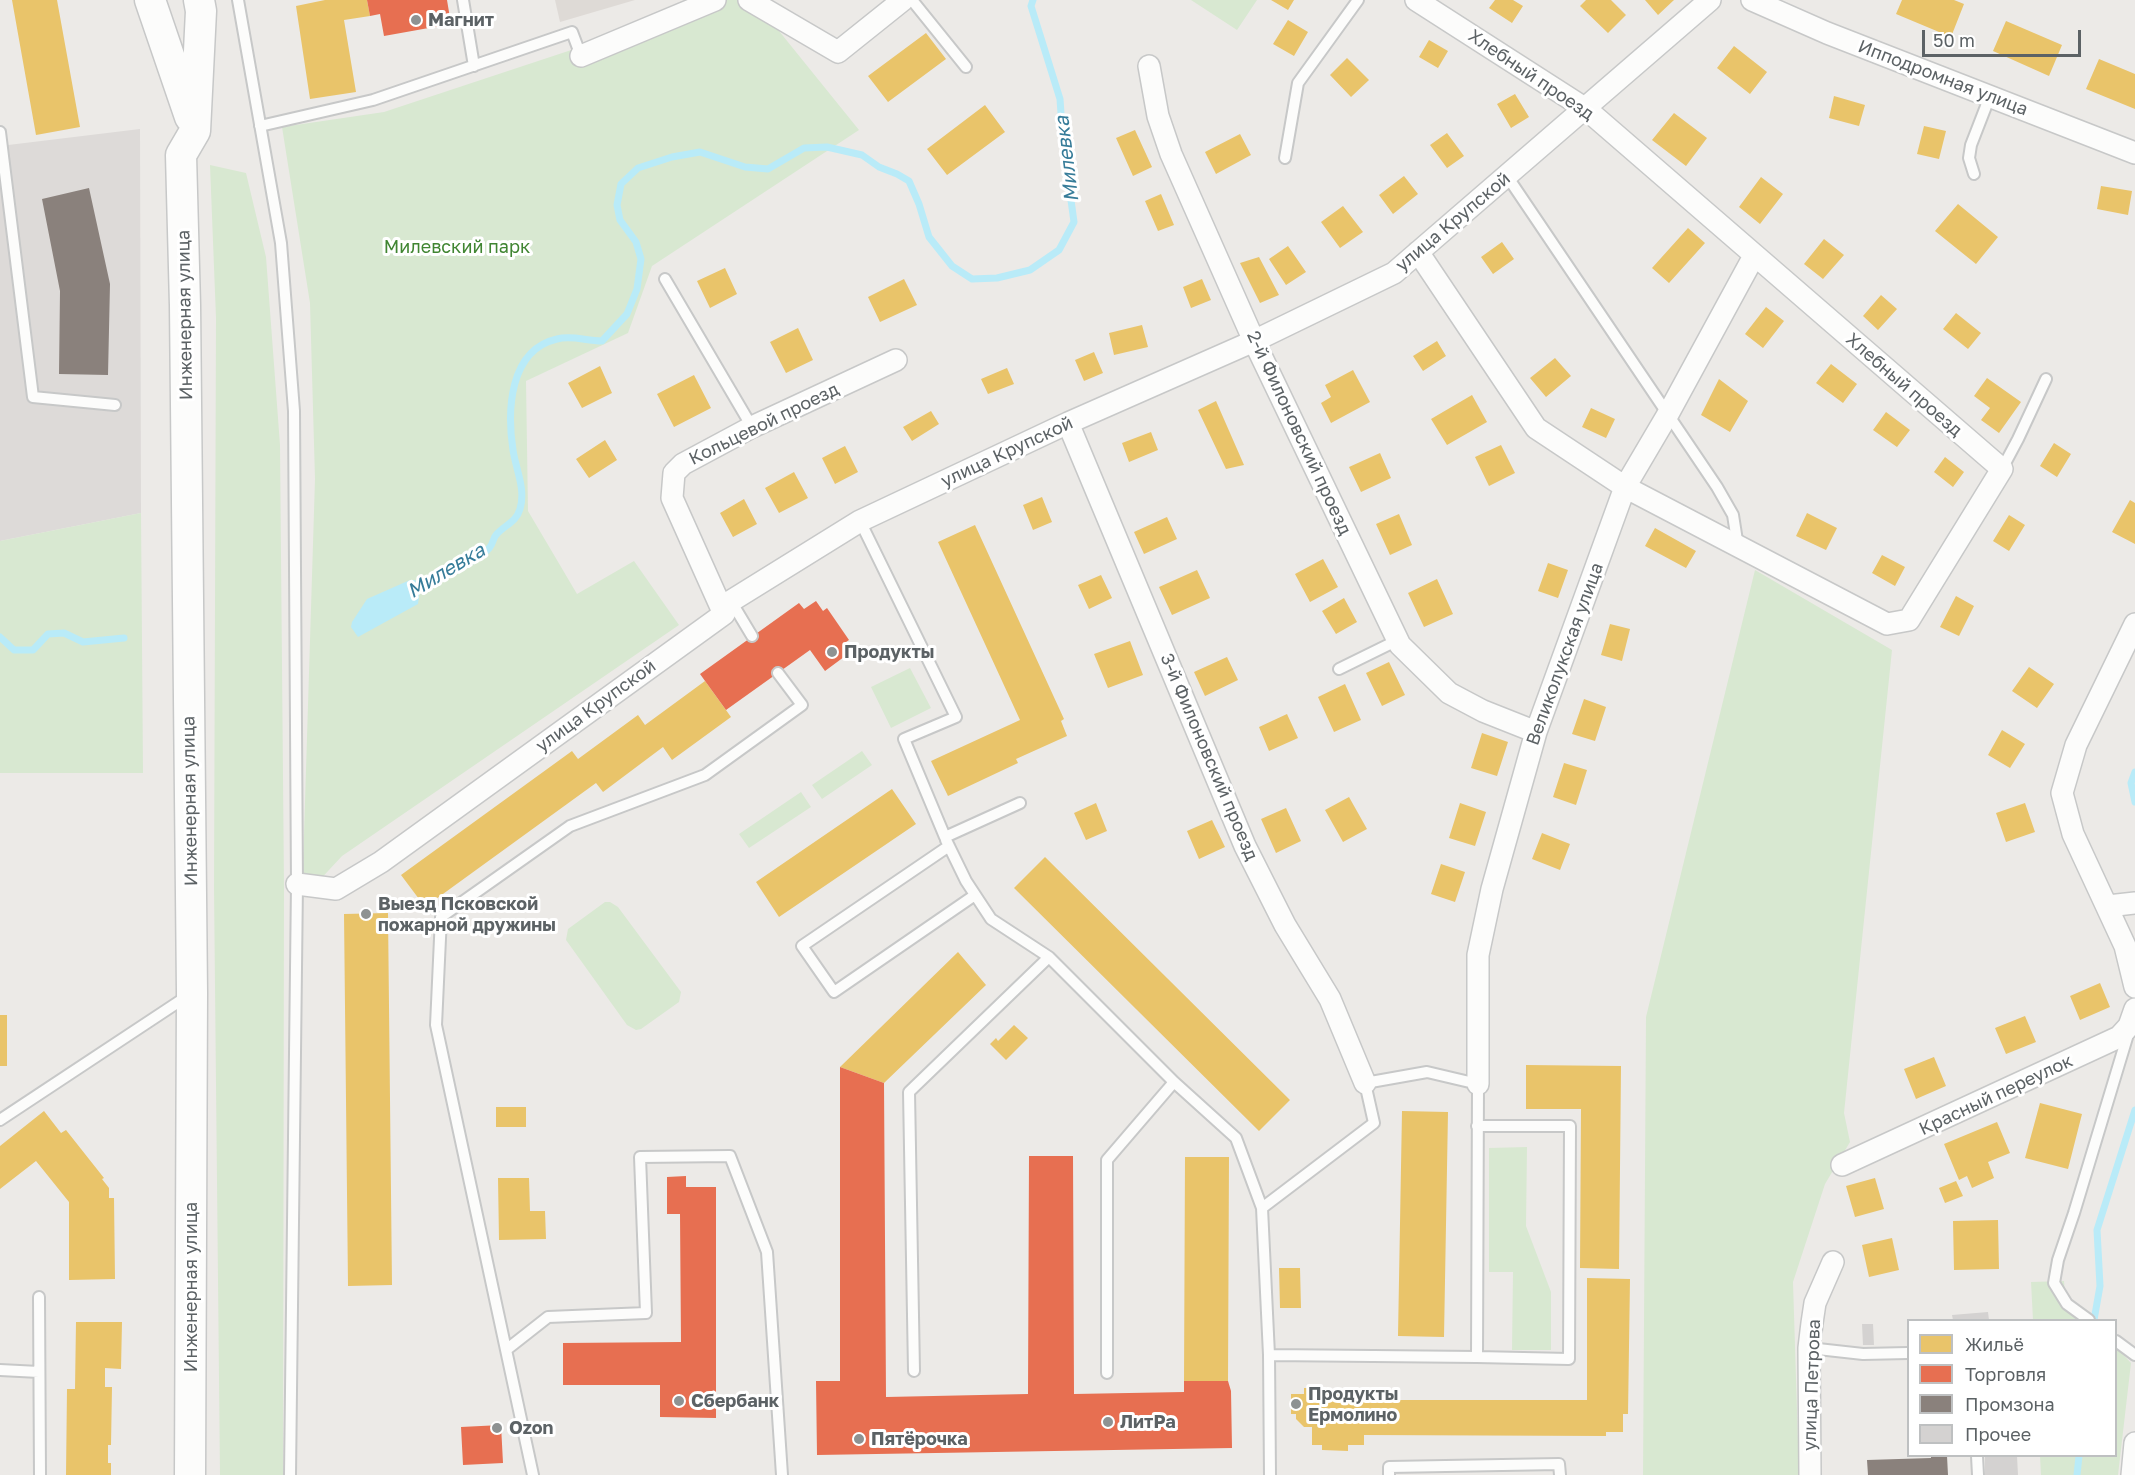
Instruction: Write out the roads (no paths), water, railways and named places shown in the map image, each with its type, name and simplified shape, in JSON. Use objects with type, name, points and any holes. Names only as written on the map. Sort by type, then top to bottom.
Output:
[{"type":"main road","points":[[151,2],[160,13],[200,6]]},
{"type":"main road","points":[[151,2],[195,131]]},
{"type":"main road","name":"Инженерная улица","points":[[190,1475],[192,993],[185,304],[181,155],[195,131],[200,6]]},
{"type":"street","points":[[581,56],[715,0]]},
{"type":"street","points":[[749,0],[838,52],[903,0]]},
{"type":"street","name":"Хлебный проезд","points":[[1416,0],[1586,109],[2002,469]]},
{"type":"street","name":"улица Крупской","points":[[297,884],[336,889],[381,862],[727,608],[860,521],[1394,273],[1710,0]]},
{"type":"street","name":"Ипподромная улица","points":[[1752,0],[1827,33],[2135,153]]},
{"type":"street","name":"2-й Филоновский проезд","points":[[1149,66],[1158,116],[1171,154],[1254,340],[1400,645],[1449,693],[1483,711],[1536,732]]},
{"type":"street","points":[[1418,252],[1536,428],[1625,488],[1887,624],[1909,620],[2002,469]]},
{"type":"street","name":"Великолукская улица","points":[[1478,1084],[1478,955],[1492,889],[1536,732],[1625,488],[1754,256]]},
{"type":"street","name":"Кольцевой проезд","points":[[727,608],[672,498],[674,473],[683,464],[752,427],[896,360]]},
{"type":"street","name":"3-й Филоновский проезд","points":[[1068,423],[1245,846],[1286,925],[1330,999],[1365,1083]]},
{"type":"street","points":[[2135,624],[2076,745],[2062,794],[2073,834],[2125,946],[2135,987]]},
{"type":"street","points":[[2108,906],[2135,903]]},
{"type":"street","name":"Красный переулок","points":[[1842,1166],[2119,1037],[2129,1026],[2134,1013]]},
{"type":"street","name":"улица Петрова","points":[[1810,1475],[1809,1348],[1815,1304],[1833,1262]]},
{"type":"street","points":[[2132,1475],[2135,1443]]},
{"type":"lane","points":[[238,0],[281,243],[294,411],[297,884],[290,1475]]},
{"type":"lane","points":[[463,0],[474,66]]},
{"type":"lane","points":[[912,0],[966,67]]},
{"type":"lane","points":[[1285,159],[1298,83],[1358,0]]},
{"type":"lane","points":[[260,126],[373,100],[572,32],[581,56]]},
{"type":"lane","points":[[1974,174],[1969,158],[1971,145],[1990,96]]},
{"type":"lane","points":[[0,132],[33,397],[115,405]]},
{"type":"lane","points":[[1506,176],[1733,514],[1738,547]]},
{"type":"lane","points":[[665,279],[752,427]]},
{"type":"lane","points":[[2002,469],[2046,378]]},
{"type":"lane","points":[[860,521],[956,717],[904,740],[947,841],[975,895],[991,919],[1049,957],[1174,1082],[1236,1138],[1262,1208],[1269,1354],[1270,1475]]},
{"type":"lane","points":[[727,608],[752,636]]},
{"type":"lane","points":[[1339,669],[1398,640]]},
{"type":"lane","points":[[533,1475],[436,1025],[441,917],[570,826],[705,775],[802,705],[778,673]]},
{"type":"lane","points":[[975,895],[834,992],[802,946],[947,841],[1020,803]]},
{"type":"lane","points":[[914,1371],[909,1092],[1049,957]]},
{"type":"lane","points":[[0,1120],[192,993]]},
{"type":"lane","points":[[2088,1319],[2067,1304],[2054,1283],[2058,1260],[2134,1013]]},
{"type":"lane","points":[[1262,1208],[1374,1123],[1365,1083],[1427,1072],[1478,1084],[1477,1357]]},
{"type":"lane","points":[[1107,1373],[1107,1160],[1174,1082]]},
{"type":"lane","points":[[1269,1354],[1569,1359],[1570,1126],[1478,1126]]},
{"type":"lane","points":[[506,1350],[548,1317],[646,1313],[640,1157],[729,1156],[767,1252],[782,1475]]},
{"type":"lane","points":[[39,1297],[40,1475]]},
{"type":"lane","points":[[2117,1342],[2135,1355]]},
{"type":"lane","points":[[1809,1348],[1863,1354],[1907,1353]]},
{"type":"lane","points":[[0,1370],[39,1372]]},
{"type":"lane","points":[[1977,1457],[1978,1475]]},
{"type":"lane","points":[[1389,1475],[1389,1467],[1559,1464],[1560,1475]]},
{"type":"water","points":[[410,580],[415,580],[420,589],[418,604],[358,637],[351,627],[352,622],[367,599]]},
{"type":"waterway","name":"Милевка","points":[[411,594],[466,565],[485,552],[496,535],[518,514],[522,494],[511,434],[512,401],[520,369],[529,356],[541,345],[557,339],[602,341],[627,314],[637,289],[641,259],[636,242],[620,220],[617,205],[621,184],[638,168],[672,157],[700,152],[745,167],[768,169],[804,148],[827,147],[862,155],[879,167],[909,181],[929,237],[952,266],[972,279],[997,278],[1030,270],[1059,250],[1074,222],[1063,142],[1060,99],[1031,6],[1033,0]]},
{"type":"waterway","name":"Милевка","points":[[0,637],[14,650],[33,650],[48,634],[64,633],[83,642],[124,638]]},
{"type":"waterway","points":[[2135,772],[2131,783],[2135,802]]},
{"type":"waterway","points":[[2094,1319],[2100,1286],[2097,1230],[2135,1110]]},
{"type":"waterway","points":[[2077,1475],[2079,1457]]},
{"type":"place","name":"Магнит","points":[[416,20]]},
{"type":"place","name":"Продукты","points":[[832,652]]},
{"type":"place","name":"Выезд Псковской пожарной дружины","points":[[366,914]]},
{"type":"place","name":"Сбербанк","points":[[679,1401]]},
{"type":"place","name":"Продукты Ермолино","points":[[1296,1404]]},
{"type":"place","name":"ЛитРа","points":[[1108,1422]]},
{"type":"place","name":"Ozon","points":[[497,1428]]},
{"type":"place","name":"Пятёрочка","points":[[859,1439]]},
{"type":"park label","name":"Милевский парк","points":[[457,247]]}]
